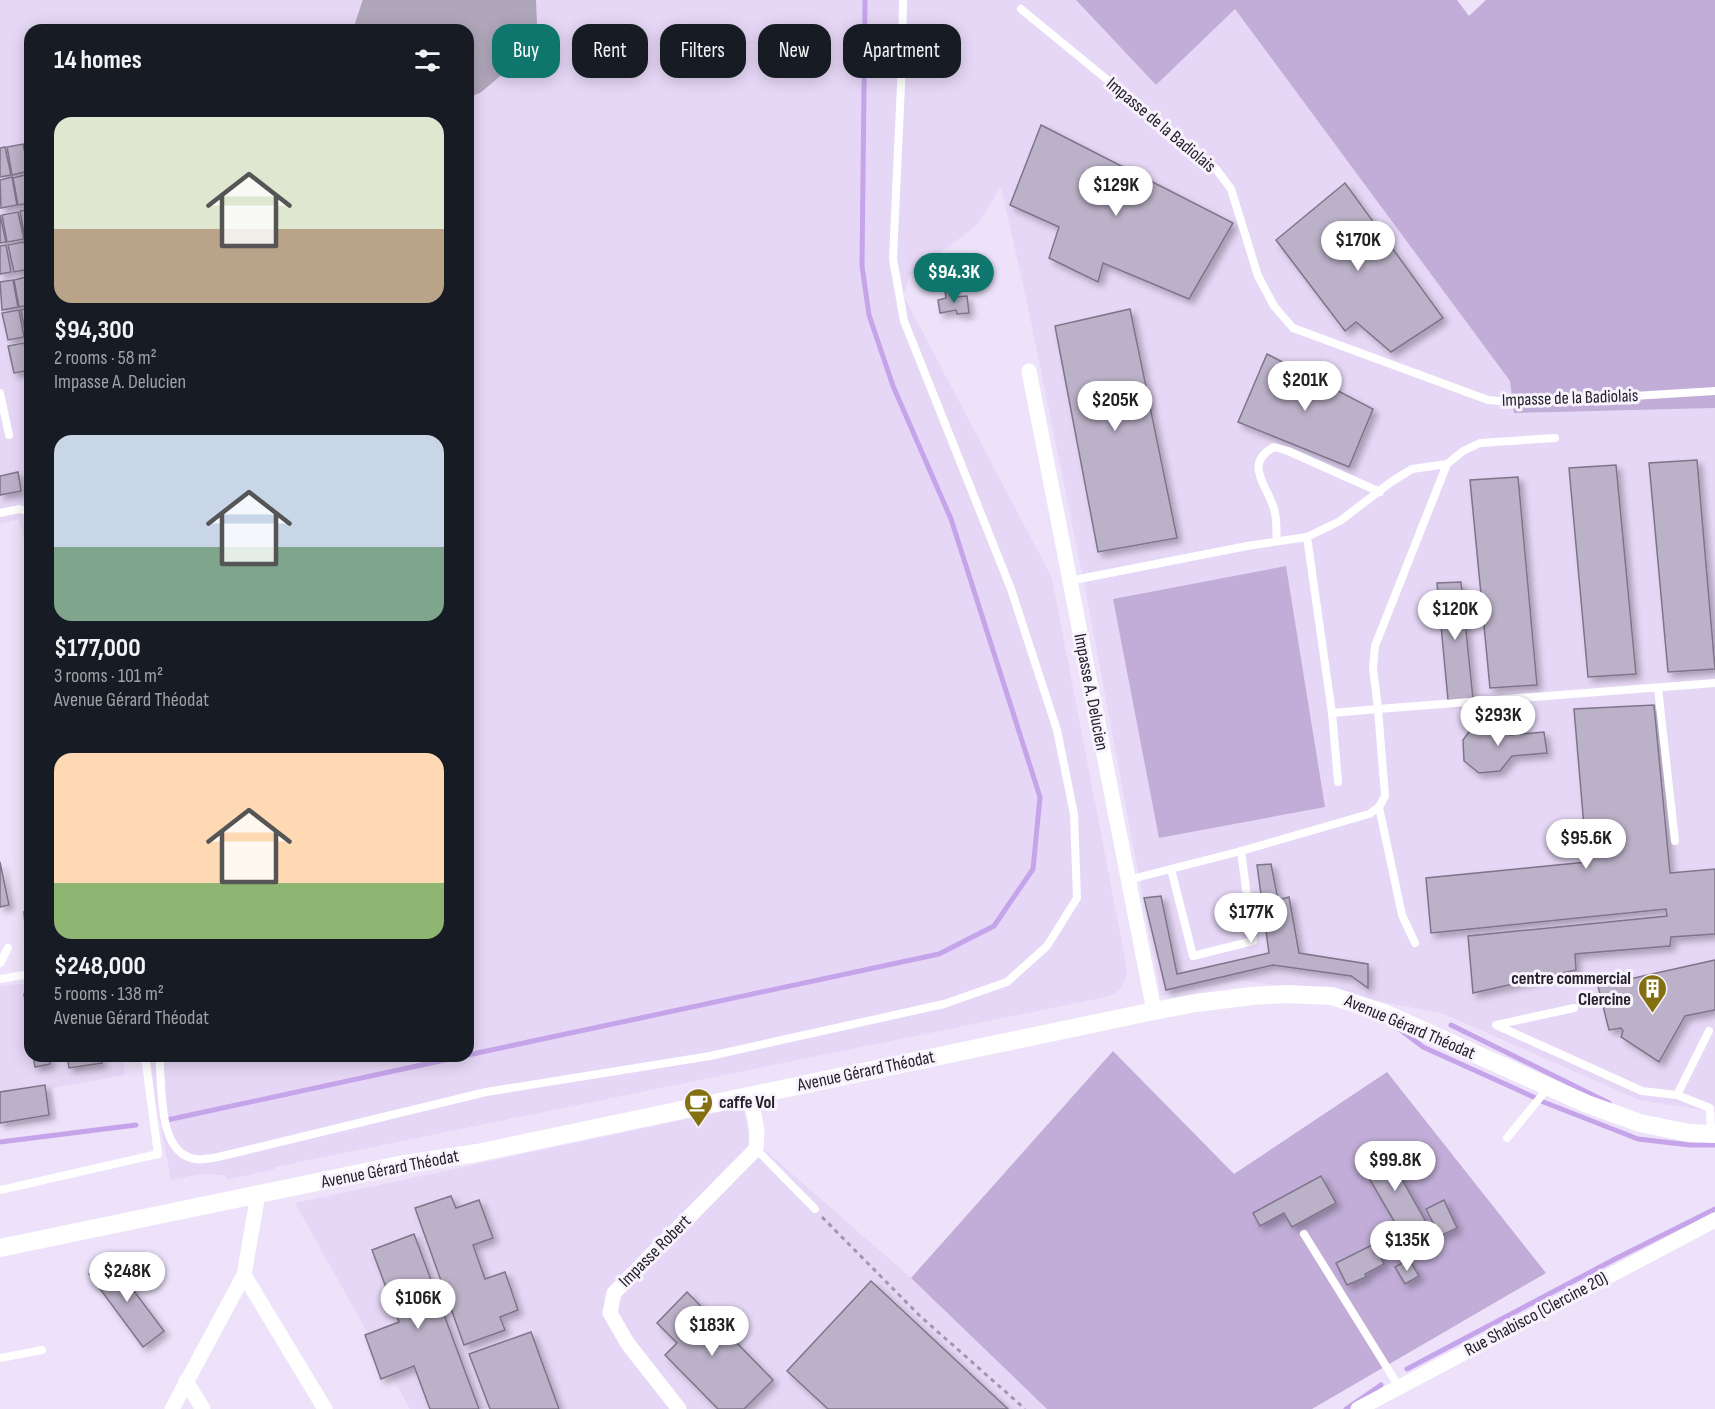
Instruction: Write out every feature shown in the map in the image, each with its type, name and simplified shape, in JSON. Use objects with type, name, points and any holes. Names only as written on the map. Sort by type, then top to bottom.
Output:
[{"type":"street","name":"Impasse A. Delucien","points":[[1029,371],[1154,1011]]},
{"type":"street","name":"Avenue Gérard Théodat","points":[[0,1248],[399,1165],[477,1153],[1154,1011],[1252,996],[1286,994],[1332,996],[1384,1013],[1587,1104],[1640,1124],[1689,1133],[1713,1134]]},
{"type":"street","points":[[750,1095],[757,1130],[756,1149]]},
{"type":"street","name":"Impasse Robert","points":[[679,1409],[628,1344],[610,1313],[614,1293],[756,1149]]},
{"type":"street","points":[[172,1409],[244,1275],[258,1194]]},
{"type":"street","name":"Rue Shabisco (Clercine 20)","points":[[1358,1409],[1715,1220]]},
{"type":"street","points":[[244,1275],[325,1409]]},
{"type":"street","points":[[186,1381],[203,1409]]},
{"type":"lane","points":[[160,1062],[161,1096],[167,1133],[177,1150],[194,1159],[218,1157],[486,1092],[710,1056],[945,1005],[1006,982],[1047,946],[1077,898],[1074,814],[1057,730],[1011,589],[904,321],[893,260],[903,0]]},
{"type":"lane","name":"Impasse de la Badiolais","points":[[1021,9],[1216,170],[1231,189],[1258,276],[1274,306],[1293,328],[1488,400],[1521,403],[1715,391]]},
{"type":"lane","points":[[0,393],[9,435]]},
{"type":"lane","points":[[1415,943],[1402,915],[1379,807],[1384,796],[1378,709],[1372,668],[1375,646],[1447,464],[1463,451],[1480,442],[1555,438]]},
{"type":"lane","points":[[1277,542],[1275,512],[1258,472],[1258,462],[1263,453],[1274,447],[1288,450],[1380,492]]},
{"type":"lane","points":[[1069,581],[1247,546],[1307,537],[1340,521],[1412,469],[1447,464]]},
{"type":"lane","points":[[0,513],[19,509],[24,510]]},
{"type":"lane","points":[[1307,537],[1332,713],[1338,782]]},
{"type":"lane","points":[[1332,713],[1715,683]]},
{"type":"lane","points":[[1658,687],[1675,841]]},
{"type":"lane","points":[[1128,880],[1358,818],[1379,807]]},
{"type":"lane","points":[[1172,869],[1193,956],[1243,944],[1252,941],[1241,851]]},
{"type":"lane","points":[[0,963],[8,948]]},
{"type":"lane","points":[[0,979],[24,976]]},
{"type":"lane","points":[[1574,1008],[1496,1025],[1642,1091],[1677,1095],[1710,1108],[1713,1134]]},
{"type":"lane","points":[[1677,1095],[1709,1031]]},
{"type":"lane","points":[[0,1190],[158,1154],[146,1062]]},
{"type":"lane","points":[[1507,1138],[1549,1087]]},
{"type":"lane","points":[[756,1149],[815,1209]]},
{"type":"lane","points":[[1305,1234],[1399,1387]]},
{"type":"lane","points":[[0,1358],[42,1350]]},
{"type":"path","points":[[815,1209],[920,1316],[1025,1409]]},
{"type":"shaded area","points":[[0,0],[1076,0],[1156,85],[1235,8],[1510,381],[1515,413],[1715,408],[1715,1112],[1639,1100],[1444,1014],[1379,1001],[1241,980],[1161,996],[1086,593],[1027,302],[1001,187],[977,225],[910,276],[903,295],[1052,578],[1126,964],[1125,981],[1114,994],[275,1167],[275,1169],[227,1180],[225,1175],[200,1174],[171,1180],[151,1062],[474,1062],[474,24],[24,24],[24,541],[19,519],[0,524]]},
{"type":"shaded area","points":[[1076,0],[1457,0],[1469,16],[1486,0],[1715,0],[1715,408],[1514,413],[1510,381],[1235,9],[1156,85]]},
{"type":"shaded area","points":[[1286,566],[1325,807],[1159,838],[1113,599]]},
{"type":"shaded area","points":[[24,984],[24,1062],[123,1062],[125,1075],[52,1088],[57,1119],[0,1128],[0,986]]},
{"type":"shaded area","points":[[1113,1051],[1234,1174],[1387,1072],[1546,1273],[1312,1409],[1047,1409],[911,1278]]},
{"type":"shaded area","points":[[743,1107],[749,1136],[911,1278],[1047,1409],[410,1409],[295,1203]]},
{"type":"building","points":[[1041,125],[1233,223],[1189,299],[1103,263],[1098,282],[1049,258],[1059,227],[1010,205]]},
{"type":"building","points":[[23,144],[24,172],[12,175],[7,147]]},
{"type":"building","points":[[5,147],[11,175],[0,177],[0,148]]},
{"type":"building","points":[[24,175],[24,204],[18,205],[13,178]]},
{"type":"building","points":[[12,177],[17,205],[1,208],[0,180]]},
{"type":"building","points":[[1345,183],[1443,318],[1391,352],[1356,322],[1345,331],[1276,240]]},
{"type":"building","points":[[24,210],[24,233],[20,211]]},
{"type":"building","points":[[18,212],[24,239],[7,242],[2,215]]},
{"type":"building","points":[[0,215],[6,242],[0,243]]},
{"type":"building","points":[[24,242],[24,270],[14,272],[8,245]]},
{"type":"building","points":[[6,245],[11,272],[0,274],[0,246]]},
{"type":"building","points":[[24,278],[24,306],[19,307],[14,280]]},
{"type":"building","points":[[13,280],[18,307],[2,310],[0,282]]},
{"type":"building","points":[[952,291],[953,297],[967,296],[969,313],[957,314],[956,310],[940,313],[938,300],[946,298],[945,292]]},
{"type":"building","points":[[24,309],[24,326],[21,310]]},
{"type":"building","points":[[1130,309],[1177,538],[1098,552],[1055,326]]},
{"type":"building","points":[[19,310],[24,337],[8,340],[2,313]]},
{"type":"building","points":[[24,343],[24,371],[14,373],[8,346]]},
{"type":"building","points":[[1267,354],[1373,409],[1349,467],[1238,422]]},
{"type":"building","points":[[1697,460],[1715,669],[1668,672],[1649,463]]},
{"type":"building","points":[[1616,465],[1636,674],[1588,677],[1569,468]]},
{"type":"building","points":[[18,472],[21,491],[0,495],[0,476]]},
{"type":"building","points":[[1518,477],[1537,685],[1490,688],[1470,480]]},
{"type":"building","points":[[1461,582],[1473,699],[1448,700],[1437,583]]},
{"type":"building","points":[[1654,705],[1670,873],[1715,869],[1715,934],[1671,937],[1670,946],[1575,954],[1576,970],[1473,993],[1468,936],[1667,916],[1666,909],[1431,933],[1426,878],[1587,862],[1574,709]]},
{"type":"building","points":[[1495,723],[1510,735],[1544,732],[1547,753],[1512,756],[1500,771],[1479,773],[1464,761],[1463,740],[1474,725]]},
{"type":"building","points":[[0,862],[9,905],[0,907]]},
{"type":"building","points":[[1271,864],[1278,900],[1289,897],[1299,953],[1368,964],[1368,988],[1351,976],[1273,965],[1166,990],[1144,898],[1161,896],[1177,974],[1269,953],[1257,865]]},
{"type":"building","name":"centre commercial Clercine","points":[[1715,960],[1715,1010],[1685,1016],[1659,1062],[1621,1037],[1623,1031],[1621,1028],[1609,1030],[1598,986]]},
{"type":"building","points":[[34,1062],[50,1062],[50,1064],[35,1067]]},
{"type":"building","points":[[68,1062],[102,1062],[102,1063],[69,1068]]},
{"type":"building","points":[[45,1085],[49,1115],[0,1123],[0,1092]]},
{"type":"building","points":[[1391,1148],[1398,1160],[1392,1162],[1426,1222],[1401,1233],[1366,1173],[1376,1170],[1370,1159]]},
{"type":"building","points":[[1321,1176],[1336,1203],[1292,1227],[1284,1213],[1260,1226],[1253,1213]]},
{"type":"building","points":[[451,1196],[456,1208],[479,1200],[493,1238],[473,1245],[485,1279],[505,1272],[518,1310],[500,1317],[505,1330],[464,1345],[415,1208]]},
{"type":"building","points":[[1444,1200],[1457,1228],[1440,1236],[1426,1209]]},
{"type":"building","points":[[414,1234],[479,1409],[430,1409],[414,1366],[381,1379],[365,1335],[399,1322],[372,1250]]},
{"type":"building","points":[[1374,1244],[1384,1264],[1365,1274],[1366,1277],[1347,1285],[1336,1263]]},
{"type":"building","points":[[110,1259],[164,1331],[143,1347],[89,1274]]},
{"type":"building","points":[[1409,1259],[1419,1276],[1405,1284],[1395,1267]]},
{"type":"building","points":[[871,1281],[1008,1409],[828,1409],[787,1371]]},
{"type":"building","points":[[687,1292],[773,1380],[744,1409],[718,1409],[665,1355],[677,1343],[657,1323]]},
{"type":"building","points":[[531,1332],[559,1409],[490,1409],[469,1354]]},
{"type":"waterway","points":[[474,1054],[939,954],[994,926],[1033,869],[1040,797],[951,519],[893,386],[869,315],[862,266],[865,0]]},
{"type":"waterway","points":[[1451,1025],[1609,1103]]},
{"type":"waterway","points":[[1398,1028],[1423,1047],[1538,1099]]},
{"type":"waterway","points":[[167,1120],[435,1062]]},
{"type":"waterway","points":[[1541,1101],[1638,1139],[1690,1145],[1715,1145]]},
{"type":"waterway","points":[[0,1142],[136,1125]]},
{"type":"waterway","points":[[1407,1369],[1715,1209]]},
{"type":"waterway","points":[[1346,1409],[1381,1385]]},
{"type":"taxiway","points":[[379,24],[387,0]]},
{"type":"taxiway","points":[[474,68],[505,42],[514,25],[513,0]]},
{"type":"runway","points":[[454,0],[458,24]]},
{"type":"place","name":"centre commercial Clercine","points":[[1652,1014]]},
{"type":"place","name":"caffe Vol","points":[[698,1128]]}]
